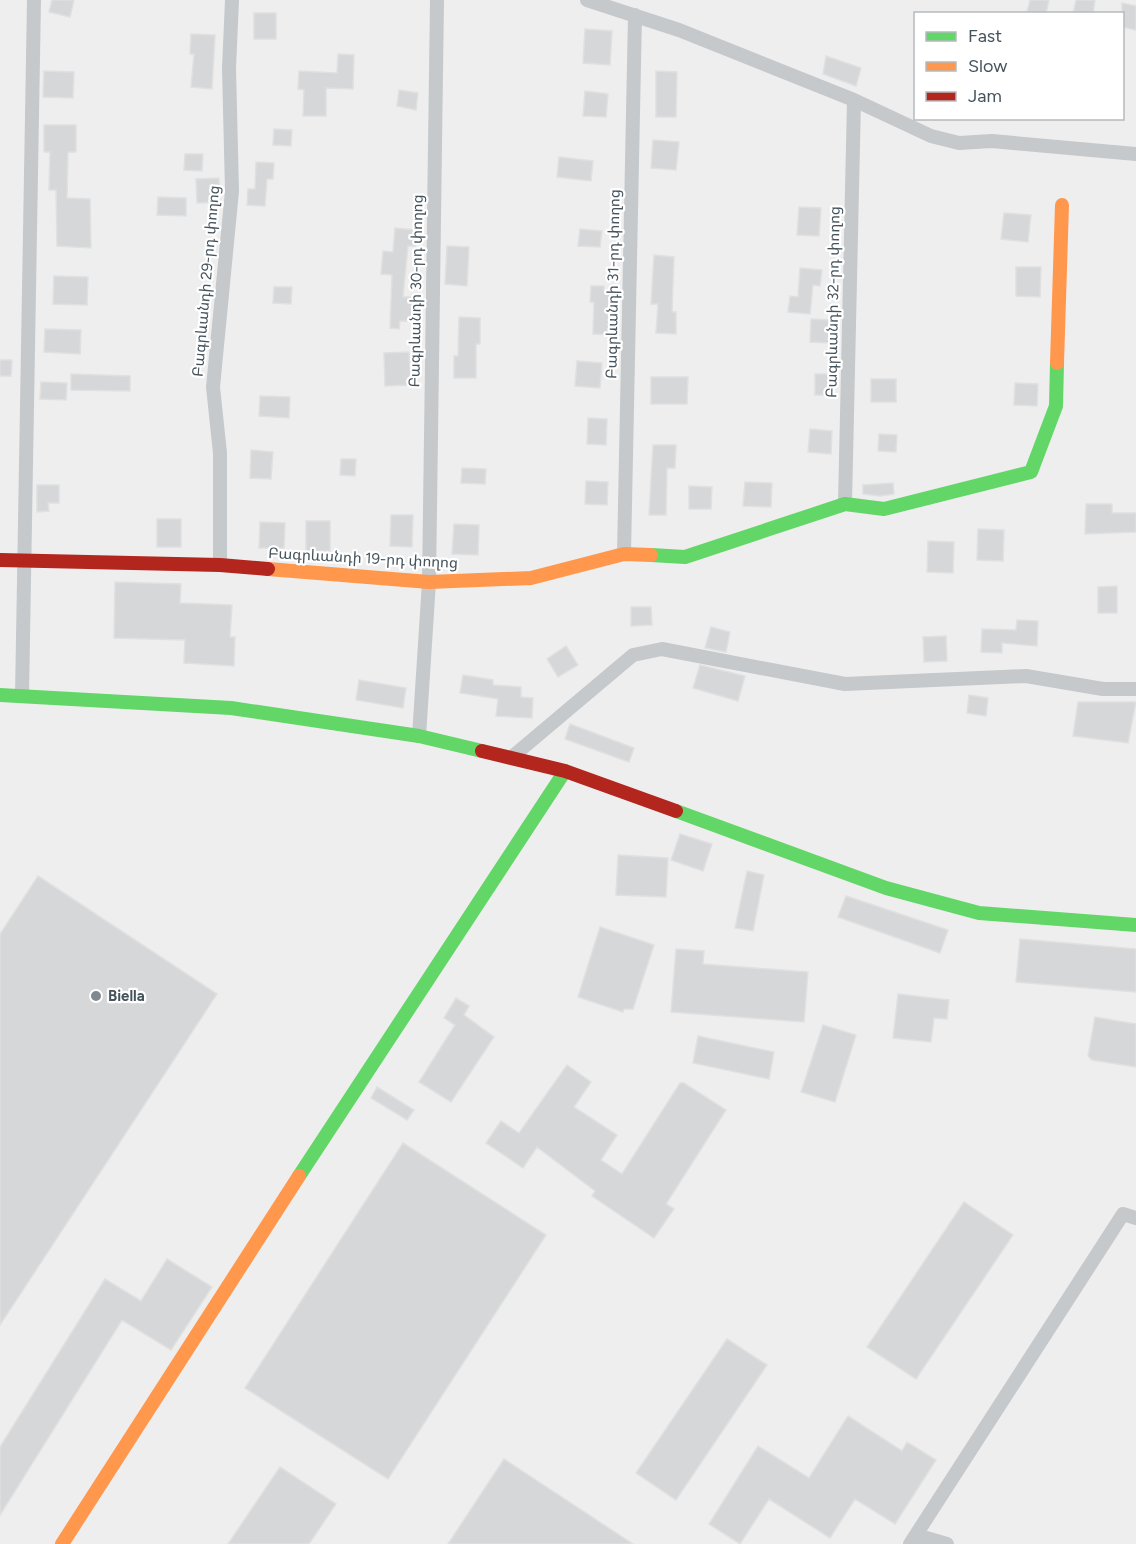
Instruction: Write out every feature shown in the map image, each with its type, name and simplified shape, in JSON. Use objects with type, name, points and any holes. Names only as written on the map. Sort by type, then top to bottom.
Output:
[{"type":"street","points":[[22,696],[22,561],[34,0]]},
{"type":"street","name":"Բագրևանդի 29-րդ փողոց","points":[[220,565],[220,453],[213,387],[232,190],[229,68],[232,0]]},
{"type":"street","name":"Բագրևանդի 30-րդ փողոց","points":[[418,736],[429,582],[436,0]]},
{"type":"street","points":[[587,0],[679,30],[854,100],[931,136],[959,143],[992,141],[1136,154]]},
{"type":"street","name":"Բագրևանդի 31-րդ փողոց","points":[[624,554],[635,15]]},
{"type":"street","name":"Բագրևանդի 32-րդ փողոց","points":[[845,504],[854,100]]},
{"type":"street","name":"Բագրևանդի 19-րդ փողոց","points":[[0,560],[220,565],[429,582],[531,578],[624,554],[685,557],[845,504],[884,509],[1031,472],[1056,406],[1062,205]]},
{"type":"street","points":[[512,757],[633,655],[662,649],[846,684],[1026,676],[1103,689],[1136,690]]},
{"type":"street","points":[[0,695],[231,708],[418,736],[565,771],[886,888],[940,904],[979,913],[1136,925]]},
{"type":"street","points":[[62,1544],[184,1352],[565,771]]},
{"type":"street","points":[[947,1544],[913,1539],[1123,1214],[1136,1218]]},
{"type":"building","points":[[52,0],[74,0],[70,17],[49,12]]},
{"type":"building","points":[[1030,0],[1049,0],[1046,12],[1027,12]]},
{"type":"building","points":[[1076,0],[1095,0],[1093,12],[1073,12]]},
{"type":"building","points":[[1122,3],[1136,6],[1136,30],[1124,27],[1124,12],[1122,12]]},
{"type":"building","points":[[254,13],[276,13],[276,39],[254,39]]},
{"type":"building","points":[[585,29],[612,31],[610,65],[583,63]]},
{"type":"building","points":[[191,34],[215,35],[212,89],[191,87],[194,54],[190,54]]},
{"type":"building","points":[[338,54],[354,55],[353,89],[326,88],[326,116],[303,116],[304,90],[298,89],[299,71],[337,73]]},
{"type":"building","points":[[826,56],[861,68],[856,86],[823,74]]},
{"type":"building","points":[[44,71],[74,72],[73,98],[43,97]]},
{"type":"building","points":[[656,71],[677,72],[676,117],[656,117]]},
{"type":"building","points":[[399,90],[418,93],[416,110],[397,106]]},
{"type":"building","points":[[585,91],[608,94],[606,117],[583,116]]},
{"type":"building","points":[[44,125],[76,125],[76,152],[68,152],[67,198],[90,199],[91,248],[57,246],[56,190],[49,190],[50,152],[44,152]]},
{"type":"building","points":[[274,129],[292,130],[291,146],[273,145]]},
{"type":"building","points":[[653,140],[679,142],[676,170],[651,168]]},
{"type":"building","points":[[185,154],[203,154],[202,171],[184,170]]},
{"type":"building","points":[[559,157],[593,161],[591,181],[557,177]]},
{"type":"building","points":[[256,162],[274,163],[273,179],[267,179],[265,206],[247,205],[248,189],[255,189]]},
{"type":"building","points":[[219,178],[220,202],[197,203],[196,179]]},
{"type":"building","points":[[158,197],[186,198],[186,216],[157,215]]},
{"type":"building","points":[[799,207],[821,208],[819,236],[797,235]]},
{"type":"building","points":[[1004,213],[1031,215],[1028,242],[1001,239]]},
{"type":"building","points":[[395,228],[417,230],[415,246],[408,246],[403,297],[413,297],[412,321],[400,321],[399,329],[390,328],[392,275],[381,274],[383,251],[393,252]]},
{"type":"building","points":[[580,229],[602,231],[600,247],[578,246]]},
{"type":"building","points":[[447,246],[469,247],[467,286],[445,284]]},
{"type":"building","points":[[654,255],[674,257],[672,312],[676,312],[676,334],[656,333],[658,304],[651,304]]},
{"type":"building","points":[[1016,267],[1041,267],[1040,297],[1016,296]]},
{"type":"building","points":[[800,268],[822,270],[820,286],[813,285],[810,314],[788,312],[790,296],[798,297]]},
{"type":"building","points":[[54,276],[88,277],[87,305],[53,304]]},
{"type":"building","points":[[591,286],[604,286],[604,291],[614,292],[611,335],[593,334],[594,302],[590,302]]},
{"type":"building","points":[[274,287],[292,287],[291,304],[273,303]]},
{"type":"building","points":[[459,317],[480,318],[480,344],[476,344],[476,378],[454,378],[454,356],[458,356]]},
{"type":"building","points":[[811,319],[831,320],[830,343],[810,342]]},
{"type":"building","points":[[45,329],[81,330],[80,354],[44,352]]},
{"type":"building","points":[[409,352],[411,385],[385,386],[384,353]]},
{"type":"building","points":[[0,360],[12,360],[11,376],[0,376]]},
{"type":"building","points":[[577,361],[602,363],[600,388],[575,386]]},
{"type":"building","points":[[71,374],[130,376],[130,391],[71,390]]},
{"type":"building","points":[[815,374],[834,374],[833,395],[815,395]]},
{"type":"building","points":[[651,377],[688,377],[687,404],[651,404]]},
{"type":"building","points":[[871,379],[896,379],[896,402],[871,402]]},
{"type":"building","points":[[41,382],[67,383],[66,400],[40,399]]},
{"type":"building","points":[[1015,383],[1038,384],[1037,406],[1014,405]]},
{"type":"building","points":[[260,396],[290,397],[289,418],[259,416]]},
{"type":"building","points":[[588,418],[607,419],[606,445],[587,444]]},
{"type":"building","points":[[810,429],[832,431],[831,454],[808,452]]},
{"type":"building","points":[[879,434],[897,435],[896,452],[878,451]]},
{"type":"building","points":[[653,445],[676,445],[675,468],[667,468],[666,515],[649,515]]},
{"type":"building","points":[[251,450],[273,452],[271,479],[250,478]]},
{"type":"building","points":[[341,459],[356,459],[355,476],[340,475]]},
{"type":"building","points":[[462,468],[486,469],[485,484],[461,483]]},
{"type":"building","points":[[586,481],[608,482],[607,505],[585,504]]},
{"type":"building","points":[[745,482],[772,483],[771,507],[743,506]]},
{"type":"building","points":[[893,483],[894,494],[880,496],[863,494],[863,485]]},
{"type":"building","points":[[37,485],[59,485],[59,503],[48,503],[49,511],[37,512]]},
{"type":"building","points":[[689,486],[712,487],[711,509],[689,509]]},
{"type":"building","points":[[1086,504],[1112,504],[1112,513],[1136,513],[1136,532],[1085,534]]},
{"type":"building","points":[[391,515],[413,515],[412,547],[390,546]]},
{"type":"building","points":[[157,519],[181,519],[181,547],[157,547]]},
{"type":"building","points":[[306,521],[330,521],[330,551],[306,551]]},
{"type":"building","points":[[260,522],[285,523],[284,548],[259,548]]},
{"type":"building","points":[[454,524],[479,525],[478,555],[452,554]]},
{"type":"building","points":[[978,529],[1004,530],[1003,561],[977,560]]},
{"type":"building","points":[[928,541],[954,542],[953,573],[927,572]]},
{"type":"building","points":[[115,582],[181,584],[180,603],[232,605],[230,637],[235,637],[234,666],[184,663],[185,640],[114,638]]},
{"type":"building","points":[[1117,586],[1117,613],[1098,613],[1098,587]]},
{"type":"building","points":[[631,607],[651,607],[652,625],[631,626]]},
{"type":"building","points":[[1017,620],[1038,621],[1037,646],[1002,643],[1002,653],[981,652],[982,629],[1016,630]]},
{"type":"building","points":[[711,627],[730,632],[726,652],[705,648]]},
{"type":"building","points":[[946,636],[947,661],[924,662],[923,637]]},
{"type":"building","points":[[566,646],[578,665],[558,677],[547,659]]},
{"type":"building","points":[[700,665],[745,676],[738,701],[693,688]]},
{"type":"building","points":[[463,675],[493,680],[493,685],[521,687],[521,697],[533,698],[532,718],[496,716],[498,699],[460,693]]},
{"type":"building","points":[[359,680],[406,688],[403,708],[356,700]]},
{"type":"building","points":[[969,695],[988,698],[986,716],[967,713]]},
{"type":"building","points":[[1078,702],[1136,702],[1128,743],[1073,736]]},
{"type":"building","points":[[570,724],[634,748],[629,762],[565,739]]},
{"type":"building","points":[[680,834],[712,844],[703,871],[671,860]]},
{"type":"building","points":[[618,855],[668,858],[666,897],[616,895]]},
{"type":"building","points":[[747,871],[764,875],[753,931],[735,928]]},
{"type":"building","points":[[38,876],[217,994],[0,1325],[0,934]]},
{"type":"building","points":[[846,896],[948,930],[940,953],[838,917]]},
{"type":"building","points":[[600,927],[654,945],[633,1009],[624,1009],[623,1012],[578,997]]},
{"type":"building","points":[[1020,939],[1136,949],[1136,992],[1016,982]]},
{"type":"building","points":[[676,949],[704,951],[703,964],[808,972],[804,1022],[671,1012]]},
{"type":"building","points":[[898,994],[949,1000],[947,1019],[934,1018],[931,1042],[893,1038]]},
{"type":"building","points":[[456,998],[469,1006],[464,1015],[494,1037],[451,1102],[419,1082],[455,1025],[444,1018]]},
{"type":"building","points":[[1095,1017],[1136,1024],[1136,1067],[1092,1060],[1088,1056]]},
{"type":"building","points":[[823,1025],[856,1035],[835,1102],[801,1092]]},
{"type":"building","points":[[698,1036],[774,1052],[769,1079],[693,1063]]},
{"type":"building","points":[[567,1065],[591,1082],[574,1107],[617,1135],[601,1160],[622,1174],[680,1083],[684,1083],[726,1110],[666,1204],[674,1209],[654,1238],[592,1196],[595,1191],[537,1147],[523,1168],[486,1143],[501,1121],[519,1133]]},
{"type":"building","points":[[377,1087],[414,1110],[407,1120],[371,1098]]},
{"type":"building","points":[[403,1143],[546,1235],[388,1479],[245,1388]]},
{"type":"building","points":[[964,1202],[1013,1235],[916,1379],[867,1347]]},
{"type":"building","points":[[167,1259],[212,1287],[171,1350],[122,1320],[0,1515],[0,1447],[105,1279],[141,1301]]},
{"type":"building","points":[[727,1339],[767,1365],[676,1500],[636,1473]]},
{"type":"building","points":[[848,1416],[902,1451],[907,1442],[936,1460],[895,1524],[855,1499],[830,1538],[769,1499],[740,1544],[709,1524],[758,1446],[809,1478]]},
{"type":"building","points":[[504,1459],[633,1544],[448,1544]]},
{"type":"building","points":[[280,1467],[336,1504],[309,1544],[228,1544]]},
{"type":"traffic: fast","points":[[651,555],[685,557],[845,504],[884,509],[1031,472],[1056,406],[1057,363]]},
{"type":"traffic: fast","points":[[0,695],[231,708],[419,736],[482,751]]},
{"type":"traffic: fast","points":[[299,1176],[565,771]]},
{"type":"traffic: fast","points":[[676,811],[886,888],[979,913],[1136,925]]},
{"type":"traffic: slow","points":[[1057,363],[1062,205]]},
{"type":"traffic: slow","points":[[268,569],[429,582],[531,578],[624,554],[651,555]]},
{"type":"traffic: slow","points":[[62,1544],[299,1176]]},
{"type":"traffic: jam","points":[[0,560],[220,565],[268,569]]},
{"type":"traffic: jam","points":[[482,751],[565,771],[676,811]]},
{"type":"place","name":"Biella","points":[[96,996]]}]
